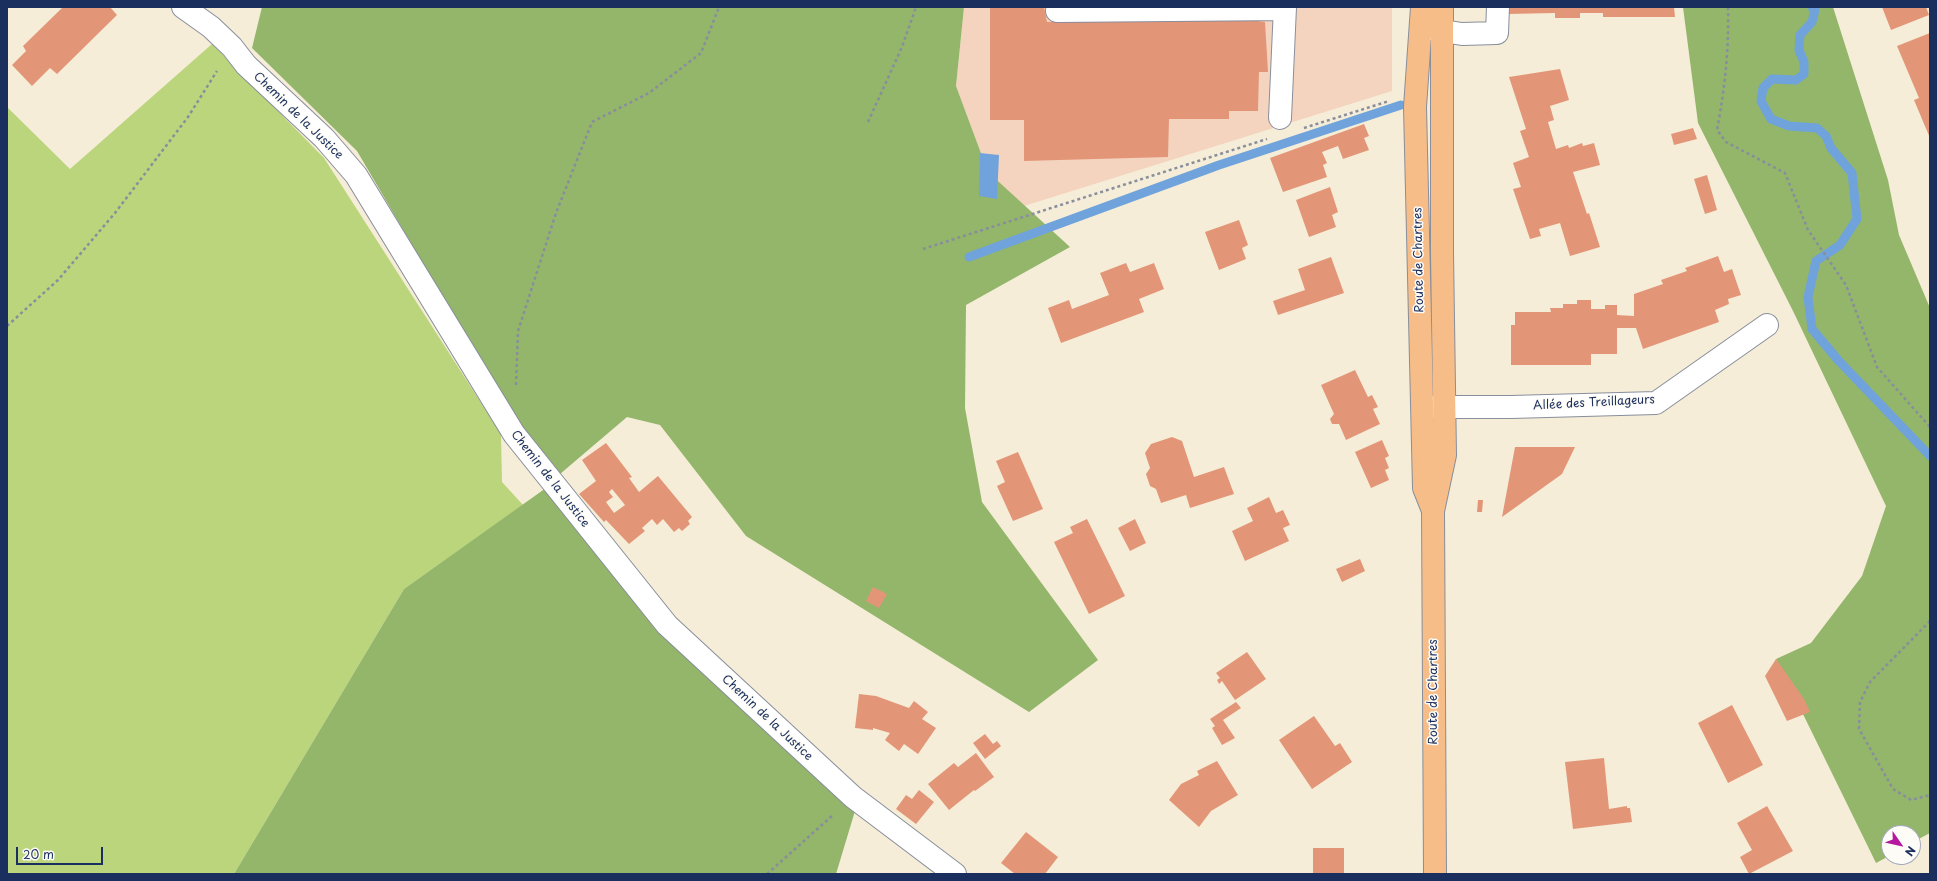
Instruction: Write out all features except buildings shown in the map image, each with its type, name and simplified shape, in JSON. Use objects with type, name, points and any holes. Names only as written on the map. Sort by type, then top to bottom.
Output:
[{"type":"main road","name":"Route de Chartres","points":[[1433,511],[1424,488],[1415,107],[1428,21],[1442,7]]},
{"type":"main road","name":"Route de Chartres","points":[[1428,21],[1442,253],[1445,455],[1433,511],[1435,874]]},
{"type":"street","name":"Chemin de la Justice","points":[[183,7],[211,27],[232,47],[246,65],[324,138],[356,174],[514,434],[667,625],[853,797],[955,874]]},
{"type":"street","name":"Chemin de la Justice","points":[[202,7],[211,27]]},
{"type":"street","points":[[1428,21],[1462,34],[1497,32],[1498,7]]},
{"type":"street","points":[[1057,12],[1285,8],[1281,69],[1280,118]]},
{"type":"street","name":"Allée des Treillageurs","points":[[1422,406],[1656,403],[1767,325]]},
{"type":"path","points":[[516,386],[518,331],[556,213],[592,122],[649,93],[701,53],[719,7]]},
{"type":"path","points":[[868,122],[902,47],[916,7]]},
{"type":"path","points":[[1728,7],[1729,36],[1726,79],[1717,130],[1726,142],[1785,173],[1808,230],[1846,285],[1877,367],[1930,427]]},
{"type":"path","points":[[7,326],[58,280],[115,213],[188,117],[214,74],[222,66],[232,47]]},
{"type":"path","points":[[1300,129],[1383,102],[1417,95]]},
{"type":"path","points":[[923,249],[1270,138]]},
{"type":"path","points":[[1930,621],[1870,682],[1860,702],[1859,729],[1893,789],[1911,800],[1930,795]]},
{"type":"path","points":[[767,874],[853,797]]},
{"type":"shaded area","points":[[964,7],[1392,7],[1392,91],[1024,206],[988,172],[956,86]]},
{"type":"green space","points":[[262,7],[964,7],[956,86],[988,172],[1070,247],[966,305],[965,408],[982,502],[1098,660],[1029,712],[746,536],[660,425],[627,417],[560,474],[508,409],[357,151],[252,48]]},
{"type":"green space","points":[[1683,7],[1833,7],[1888,180],[1899,235],[1930,308],[1930,833],[1921,838],[1921,825],[1881,825],[1881,860],[1876,863],[1776,659],[1811,643],[1862,576],[1886,506],[1793,311],[1698,123]]},
{"type":"green space","points":[[212,44],[324,158],[501,434],[502,482],[523,505],[404,589],[234,874],[7,874],[7,107],[70,169]]},
{"type":"green space","points":[[553,483],[667,625],[858,801],[836,874],[234,874],[404,589]]},
{"type":"water","points":[[980,153],[999,155],[997,199],[979,196]]},
{"type":"waterway","points":[[1812,7],[1815,10],[1812,22],[1800,35],[1799,50],[1804,62],[1804,74],[1796,80],[1772,79],[1763,88],[1761,101],[1771,119],[1789,126],[1817,128],[1826,136],[1831,148],[1852,173],[1857,219],[1840,245],[1816,261],[1808,297],[1812,329],[1838,360],[1930,456]]},
{"type":"waterway","points":[[969,257],[1219,165],[1401,105]]}]
